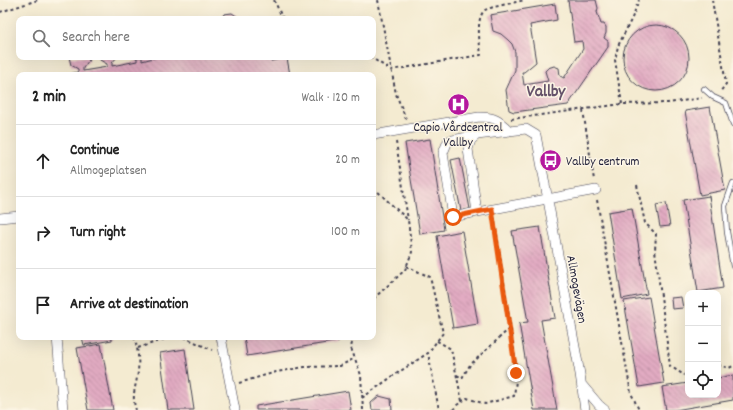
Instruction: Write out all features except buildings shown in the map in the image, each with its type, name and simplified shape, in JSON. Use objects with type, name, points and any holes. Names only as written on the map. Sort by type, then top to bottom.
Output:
[{"type":"street","points":[[376,134],[479,117],[491,117],[499,120],[510,131]]},
{"type":"street","name":"Allmogevägen","points":[[477,212],[453,217],[443,153],[448,141],[526,129],[536,135],[585,410]]},
{"type":"street","points":[[477,136],[471,140],[468,149],[477,212],[596,190]]},
{"type":"street","points":[[0,218],[16,216]]},
{"type":"street","points":[[57,340],[63,410]]},
{"type":"street","points":[[222,340],[234,410]]},
{"type":"street","points":[[581,384],[605,410]]},
{"type":"lane","points":[[704,89],[713,97],[726,103],[733,124]]},
{"type":"lane","points":[[733,183],[725,206],[727,232],[733,266]]},
{"type":"path","points":[[0,12],[38,0]]},
{"type":"path","points":[[274,0],[282,16]]},
{"type":"path","points":[[378,0],[396,94],[405,117],[407,129]]},
{"type":"path","points":[[375,60],[391,70],[481,55],[479,23],[480,18],[486,10],[524,0]]},
{"type":"path","points":[[622,104],[615,60],[618,46],[639,0]]},
{"type":"path","points":[[639,410],[631,394],[583,110],[622,104],[668,103],[713,97],[720,92],[726,84],[712,0]]},
{"type":"path","points":[[376,296],[405,270],[412,252],[396,140]]},
{"type":"path","points":[[637,185],[645,223],[656,234],[655,250],[670,366],[685,374]]},
{"type":"path","points":[[376,191],[408,220]]},
{"type":"path","points":[[453,410],[467,398],[485,404],[514,396],[516,373],[492,209]]},
{"type":"path","points":[[362,398],[428,354],[443,334],[430,277],[406,266]]},
{"type":"path","points":[[457,375],[462,378],[470,365],[510,328]]},
{"type":"path","points":[[135,340],[138,348],[138,372],[133,395],[136,410]]},
{"type":"path","points":[[138,348],[162,340]]},
{"type":"path","points":[[191,340],[225,355]]},
{"type":"path","points":[[353,340],[352,348],[360,375],[363,410]]},
{"type":"path","points":[[437,341],[451,350],[462,401]]},
{"type":"path","points":[[428,354],[439,410]]},
{"type":"path","points":[[230,386],[276,372],[305,367],[340,366],[355,358]]},
{"type":"path","points":[[721,366],[729,368],[733,366]]},
{"type":"place","name":"Capio Vårdcentral Vallby","points":[[458,104]]},
{"type":"place","name":"Vallby centrum","points":[[550,160]]},
{"type":"district","name":"Vallby","points":[[546,90]]},
{"type":"route","points":[[453,217],[492,209],[516,373]]}]
